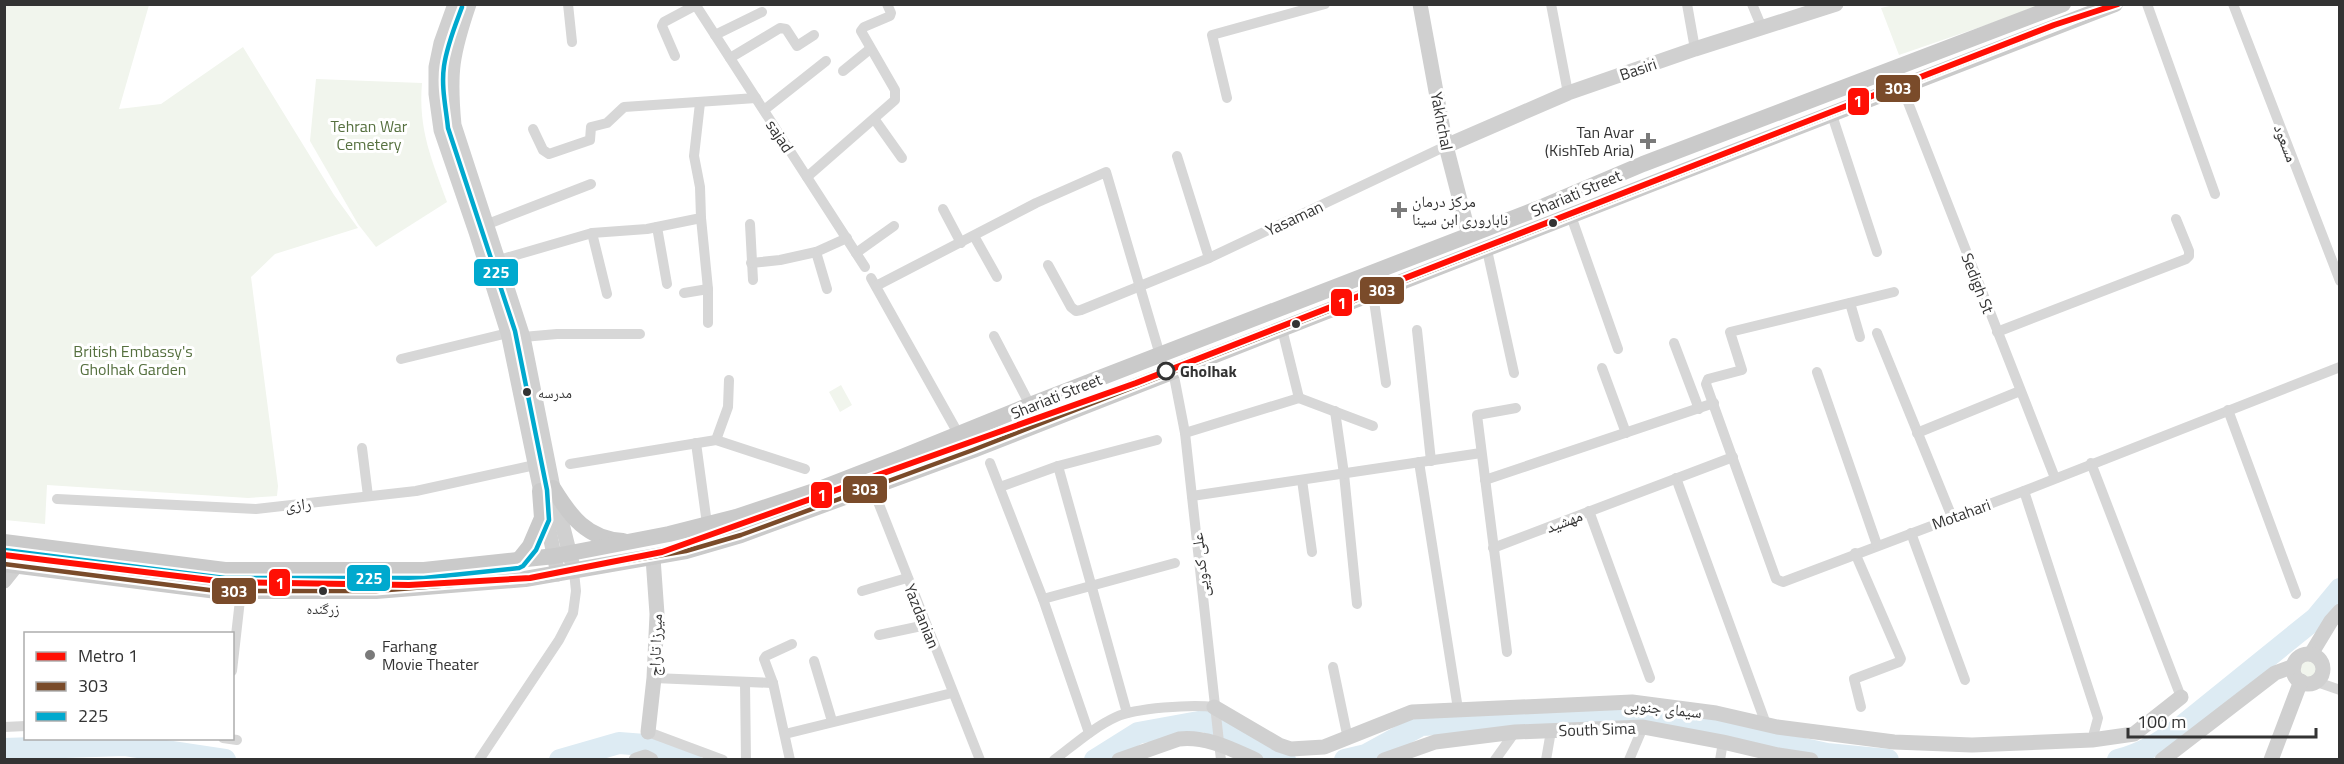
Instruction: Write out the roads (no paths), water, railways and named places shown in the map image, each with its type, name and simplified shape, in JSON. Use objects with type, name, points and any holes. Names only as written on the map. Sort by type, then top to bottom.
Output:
[{"type":"main road","name":"Shariati Street","points":[[4,542],[225,570],[424,570],[562,555],[707,524],[816,490],[867,471],[1160,354],[1469,235],[1643,164],[2063,4]]},
{"type":"main road","name":"Shariati Street","points":[[10,565],[185,587],[241,591],[376,591],[430,588],[566,573],[653,558],[741,535],[981,447],[2115,4]]},
{"type":"main road","points":[[1469,235],[1482,251]]},
{"type":"main road","points":[[547,490],[580,525],[612,540],[633,541]]},
{"type":"main road","points":[[518,561],[530,546],[542,518],[547,490]]},
{"type":"main road","points":[[10,565],[25,545]]},
{"type":"street","points":[[455,4],[441,43],[436,67],[436,94],[441,130],[508,333],[535,465],[547,490]]},
{"type":"street","points":[[469,4],[455,46],[450,78],[454,125],[500,260],[523,337],[547,490],[566,573],[576,591],[573,613],[559,640],[479,759]]},
{"type":"street","points":[[568,4],[572,42]]},
{"type":"street","points":[[807,177],[875,120],[895,100],[896,95],[861,31],[864,27],[890,16],[887,4]]},
{"type":"street","points":[[1227,98],[1212,34],[1324,4]]},
{"type":"street","name":"Yakhchal","points":[[1420,4],[1446,146],[1469,235]]},
{"type":"street","points":[[1551,4],[1568,93]]},
{"type":"street","points":[[1687,4],[1695,49]]},
{"type":"street","points":[[1752,4],[1762,28]]},
{"type":"street","name":"Basiri","points":[[1446,146],[1568,93],[1762,28],[1809,9],[1836,4]]},
{"type":"street","points":[[2148,4],[2215,194]]},
{"type":"street","name":"مسعود","points":[[2233,4],[2340,280]]},
{"type":"street","points":[[675,56],[662,26],[664,22],[696,5]]},
{"type":"street","name":"sajad","points":[[696,5],[866,267]]},
{"type":"street","points":[[715,35],[762,12]]},
{"type":"street","points":[[730,58],[779,29],[786,29],[796,46],[814,35]]},
{"type":"street","points":[[843,71],[870,48]]},
{"type":"street","points":[[764,110],[826,61]]},
{"type":"street","name":"Sedigh St","points":[[1902,87],[2055,478]]},
{"type":"street","points":[[533,129],[543,150],[549,154],[590,140],[591,126],[607,123],[624,107],[756,99]]},
{"type":"street","points":[[700,103],[694,156],[700,187],[708,289],[708,323]]},
{"type":"street","points":[[1832,115],[1877,252]]},
{"type":"street","points":[[875,120],[902,158]]},
{"type":"street","name":"Yasaman","points":[[1048,265],[1071,307],[1076,311],[1209,258],[1446,146]]},
{"type":"street","points":[[1177,156],[1209,258]]},
{"type":"street","points":[[959,435],[874,282],[961,243],[1036,203],[1106,172],[1160,354]]},
{"type":"street","points":[[488,224],[591,184]]},
{"type":"street","points":[[943,209],[961,243]]},
{"type":"street","points":[[1571,216],[1618,349]]},
{"type":"street","points":[[500,260],[592,233],[657,227],[701,218]]},
{"type":"street","points":[[1997,332],[2186,259],[2190,256],[2189,251],[2176,219]]},
{"type":"street","points":[[750,224],[753,280]]},
{"type":"street","points":[[856,253],[894,226]]},
{"type":"street","points":[[657,227],[667,284]]},
{"type":"street","points":[[592,233],[608,294]]},
{"type":"street","points":[[974,236],[997,277]]},
{"type":"street","points":[[751,263],[780,260],[816,252],[847,238]]},
{"type":"street","points":[[1482,251],[1514,373]]},
{"type":"street","points":[[816,252],[827,289]]},
{"type":"street","points":[[684,293],[708,289]]},
{"type":"street","points":[[1860,337],[1850,303],[1894,292]]},
{"type":"street","points":[[1373,294],[1386,383]]},
{"type":"street","name":"Motahari","points":[[1850,303],[1730,332],[1742,370],[1708,380],[1706,384],[1776,579],[1782,582],[2024,491],[2337,368]]},
{"type":"street","points":[[1282,329],[1299,398]]},
{"type":"street","points":[[1417,330],[1431,460]]},
{"type":"street","points":[[401,358],[508,333]]},
{"type":"street","points":[[1877,333],[1952,517]]},
{"type":"street","points":[[523,337],[557,334],[640,334]]},
{"type":"street","points":[[994,336],[1030,405]]},
{"type":"street","points":[[1674,343],[1699,409]]},
{"type":"street","points":[[1602,368],[1626,433]]},
{"type":"street","points":[[2337,368],[2340,379]]},
{"type":"street","name":"علی کدویی","points":[[1173,371],[1185,433],[1221,759]]},
{"type":"street","points":[[1817,372],[1877,545]]},
{"type":"street","points":[[716,440],[728,406],[729,380]]},
{"type":"street","points":[[1917,433],[2020,391]]},
{"type":"street","points":[[1185,433],[1299,398],[1373,426]]},
{"type":"street","points":[[1485,480],[1714,403]]},
{"type":"street","points":[[1507,652],[1477,415],[1516,408]]},
{"type":"street","points":[[2228,410],[2296,594]]},
{"type":"street","points":[[1335,411],[1344,474],[1357,604]]},
{"type":"street","points":[[570,464],[716,440],[805,469]]},
{"type":"street","points":[[1000,487],[1058,466],[1157,440]]},
{"type":"street","points":[[696,443],[707,524]]},
{"type":"street","points":[[362,448],[368,496]]},
{"type":"street","points":[[1192,496],[1481,453]]},
{"type":"street","name":"مهشید","points":[[1493,548],[1733,457]]},
{"type":"street","points":[[1419,462],[1458,709]]},
{"type":"street","points":[[990,463],[1043,599],[1089,733]]},
{"type":"street","points":[[2091,463],[2181,697]]},
{"type":"street","name":"رازی","points":[[57,499],[256,509],[416,491],[535,465]]},
{"type":"street","points":[[1058,466],[1127,713]]},
{"type":"street","name":"Yazdanian","points":[[867,471],[952,693],[980,759]]},
{"type":"street","points":[[1676,478],[1766,724]]},
{"type":"street","points":[[1302,480],[1312,552]]},
{"type":"street","points":[[2024,491],[2098,718],[2092,741]]},
{"type":"street","points":[[1589,511],[1650,678]]},
{"type":"street","points":[[1911,532],[1965,680]]},
{"type":"street","points":[[1855,553],[1901,659],[1899,662],[1854,679],[1861,706]]},
{"type":"street","name":"میرزا تاراج","points":[[648,732],[654,678],[657,614],[653,558]]},
{"type":"street","points":[[1043,599],[1175,563]]},
{"type":"street","points":[[4,581],[10,565]]},
{"type":"street","points":[[862,591],[907,578]]},
{"type":"street","points":[[234,653],[241,591]]},
{"type":"street","points":[[2340,611],[2331,621],[2311,654],[2300,657],[2294,666],[2294,672],[2308,682],[2340,690]]},
{"type":"street","points":[[879,635],[926,625]]},
{"type":"street","points":[[790,759],[765,657],[792,644]]},
{"type":"street","points":[[2271,759],[2308,682],[2323,671],[2320,660],[2311,654]]},
{"type":"street","points":[[814,661],[832,721]]},
{"type":"street","points":[[2162,759],[2275,673],[2294,666]]},
{"type":"street","points":[[1333,667],[1347,739]]},
{"type":"street","points":[[654,678],[773,683]]},
{"type":"street","points":[[2279,759],[2308,682]]},
{"type":"street","points":[[745,683],[746,759]]},
{"type":"street","points":[[785,734],[952,693]]},
{"type":"street","name":"سیمای جنوبی","points":[[1214,707],[1279,745],[1291,749],[1324,747],[1406,714],[1458,709],[1632,702],[1716,713],[1766,724],[1894,742],[1972,745],[2092,741],[2134,734],[2181,697]]},
{"type":"street","points":[[1054,759],[1117,716],[1196,705],[1214,707]]},
{"type":"street","points":[[4,727],[24,726]]},
{"type":"street","points":[[1629,759],[1643,727]]},
{"type":"street","name":"South Sima","points":[[1384,759],[1435,742],[1515,732],[1643,727],[1779,755],[1811,759]]},
{"type":"street","points":[[1546,759],[1551,731]]},
{"type":"street","points":[[648,732],[723,759]]},
{"type":"street","points":[[1495,759],[1515,732]]},
{"type":"street","points":[[1119,759],[1179,738],[1218,743],[1256,759]]},
{"type":"street","points":[[1720,759],[1724,742]]},
{"type":"waterway","points":[[2118,760],[2151,747],[2181,727],[2316,618],[2340,589]]},
{"type":"waterway","points":[[1345,760],[1366,755],[1421,725],[1643,714],[1827,754],[1888,760]]},
{"type":"waterway","points":[[1095,760],[1138,733],[1204,721],[1224,728],[1285,760]]},
{"type":"waterway","points":[[560,760],[619,743],[645,745],[691,760]]},
{"type":"waterway","points":[[4,749],[125,745],[225,760]]},
{"type":"metro line","name":"1","points":[[4,555],[227,582],[409,585],[530,578],[662,552],[1136,383],[2054,25],[2118,4]]},
{"type":"place","name":"Tan Avar (KishTeb Aria)","points":[[1648,141]]},
{"type":"place","name":"مرکز درمان ناباروری ابن سینا","points":[[1399,210]]},
{"type":"place","name":"Gholhak","points":[[1166,371]]},
{"type":"place","name":"مدرسه","points":[[527,392]]},
{"type":"place","name":"زرگنده","points":[[323,591]]},
{"type":"place","name":"Farhang Movie Theater","points":[[370,655]]},
{"type":"park label","name":"Tehran War Cemetery","points":[[369,135]]},
{"type":"park label","name":"British Embassy's Gholhak Garden","points":[[133,360]]}]
